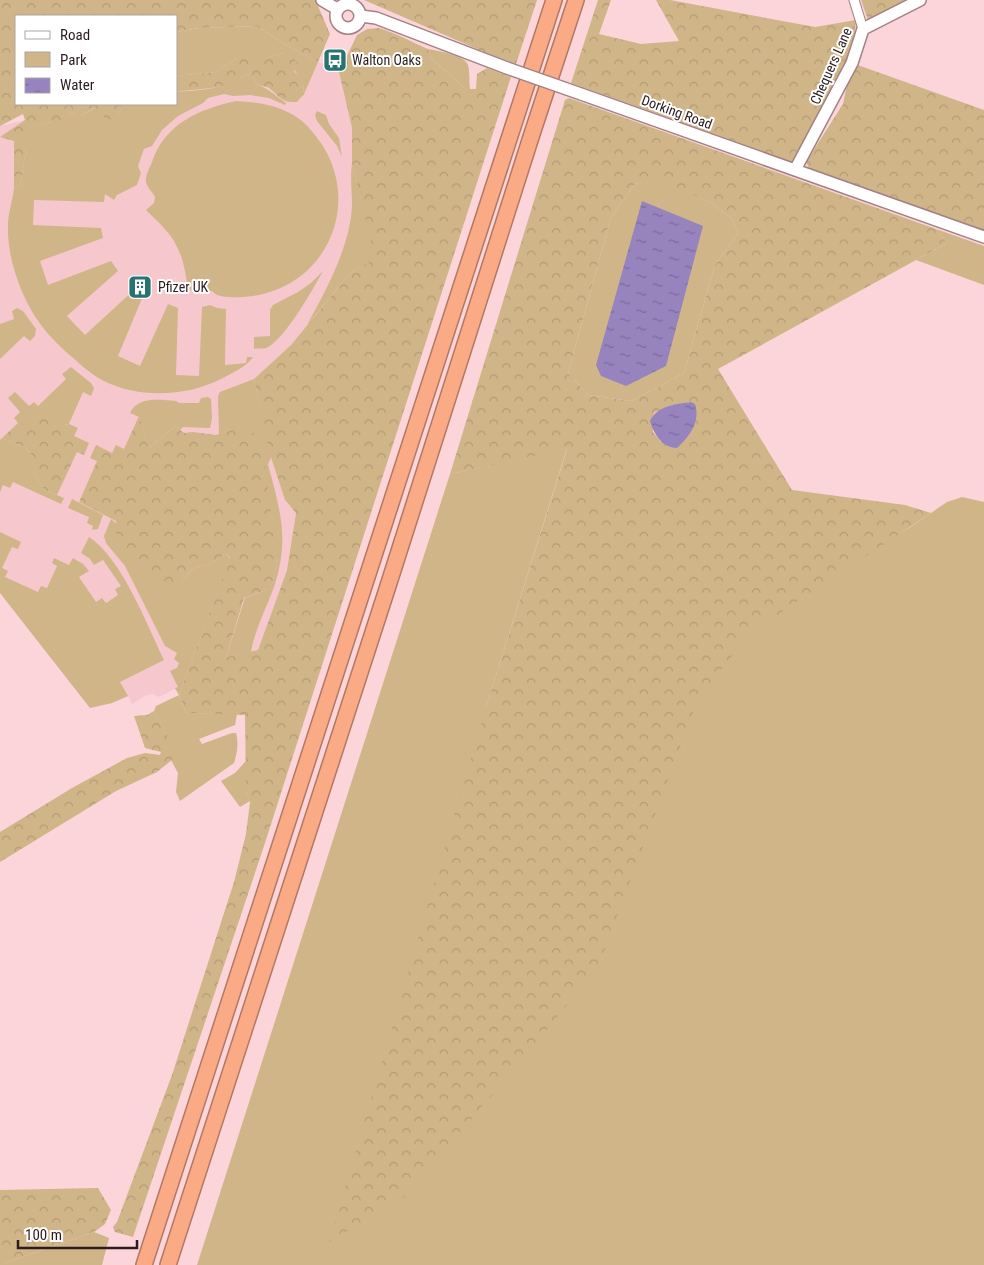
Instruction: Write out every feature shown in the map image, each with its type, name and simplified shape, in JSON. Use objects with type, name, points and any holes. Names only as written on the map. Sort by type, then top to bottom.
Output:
[{"type":"highway","points":[[144,1265],[554,0]]},
{"type":"highway","points":[[168,1265],[576,0]]},
{"type":"main road","points":[[322,0],[337,9]]},
{"type":"main road","name":"Chequers Lane","points":[[794,170],[852,63],[863,29],[920,0]]},
{"type":"main road","points":[[346,3],[356,6],[361,16],[360,21],[353,27],[344,27],[336,20],[337,9],[346,3]]},
{"type":"main road","name":"Dorking Road","points":[[361,16],[376,18],[507,68],[984,237]]},
{"type":"street","points":[[854,0],[863,29]]},
{"type":"shaded area","name":"Pfizer UK","points":[[288,46],[339,72],[352,128],[352,163],[376,259],[291,345],[254,379],[285,500],[296,513],[287,570],[258,650],[179,695],[175,689],[159,697],[153,694],[147,695],[132,704],[128,696],[112,703],[90,708],[0,593],[0,126],[89,105],[178,105],[178,76]]},
{"type":"green space","points":[[0,0],[326,0],[318,6],[330,34],[318,62],[256,26],[199,28],[178,32],[178,15],[15,15],[15,105],[122,105],[118,116],[112,120],[101,116],[94,108],[78,117],[76,114],[67,113],[62,118],[61,126],[52,122],[28,127],[20,186],[14,188],[14,141],[0,137],[25,120],[23,114],[0,126]]},
{"type":"green space","points":[[364,0],[537,0],[516,64]]},
{"type":"green space","points":[[598,0],[611,0],[599,34],[641,44],[679,41],[656,0],[670,0],[815,27],[856,20],[852,63],[984,110],[984,234],[810,170],[806,162],[843,104],[851,66],[798,164],[571,83]]},
{"type":"green space","points":[[861,0],[906,0],[868,20]]},
{"type":"green space","points":[[256,26],[318,62],[304,94],[303,83],[300,81],[286,52],[267,58],[237,58],[215,72],[178,77],[178,32],[199,28]]},
{"type":"green space","points":[[379,28],[428,49],[431,58],[466,89],[476,89],[477,74],[487,68],[511,77],[264,846],[133,1237],[115,1232],[113,1227],[117,1222],[172,1075],[234,882],[246,834],[250,802],[246,792],[245,715],[186,713],[179,695],[230,558],[226,554],[209,565],[195,567],[182,580],[165,587],[150,576],[116,541],[116,521],[79,502],[97,461],[90,458],[96,445],[112,453],[116,445],[124,449],[139,416],[149,448],[175,426],[184,433],[193,432],[216,435],[231,429],[254,433],[265,464],[277,564],[271,588],[244,598],[226,657],[258,650],[287,570],[296,513],[285,500],[269,451],[254,379],[291,345],[350,273],[375,259],[352,163],[352,128],[339,72],[357,35],[367,29]]},
{"type":"green space","points":[[428,49],[451,54],[466,62],[469,68],[470,89],[466,89],[431,58]]},
{"type":"green space","points":[[286,52],[298,63],[294,71],[303,83],[304,94],[297,102],[281,99],[269,88],[257,85],[251,73],[219,87],[178,92],[178,77],[215,72],[237,58],[267,58]]},
{"type":"green space","points":[[251,73],[257,85],[272,92],[286,103],[285,105],[269,98],[250,95],[233,96],[224,94],[208,98],[203,103],[178,116],[162,130],[152,146],[144,149],[138,166],[141,173],[137,185],[117,195],[114,200],[105,194],[104,202],[34,200],[33,225],[101,228],[103,238],[40,261],[48,285],[111,261],[118,271],[67,316],[85,335],[135,289],[143,296],[118,356],[140,366],[168,304],[178,308],[176,375],[199,376],[202,307],[210,305],[226,309],[225,365],[246,363],[247,357],[253,357],[243,366],[223,378],[194,389],[178,392],[147,393],[116,386],[88,371],[51,337],[25,299],[17,279],[9,246],[8,220],[14,188],[20,186],[27,127],[52,122],[67,113],[76,114],[78,117],[95,108],[118,116],[122,105],[178,105],[178,92],[214,88]]},
{"type":"green space","points":[[569,98],[936,229],[947,243],[718,369],[792,490],[905,505],[931,513],[750,633],[698,699],[599,966],[519,1064],[403,1198],[329,1242],[486,707],[567,449],[450,474],[565,100]],"holes":[[[658,179],[712,203],[732,219],[738,233],[715,265],[684,373],[631,401],[588,395],[568,373],[611,217],[635,184]],[[691,402],[661,442],[653,432],[654,413],[670,406]]]},
{"type":"green space","points":[[236,101],[260,103],[276,107],[302,121],[323,146],[333,168],[338,191],[337,214],[331,236],[320,255],[305,272],[286,285],[263,294],[246,297],[221,296],[209,290],[188,290],[183,263],[174,242],[163,227],[146,210],[154,203],[155,197],[146,182],[148,171],[166,137],[185,120],[210,108]]},
{"type":"green space","points":[[317,111],[326,115],[329,124],[339,138],[342,157],[337,146],[317,121],[315,115]]},
{"type":"green space","points":[[352,163],[376,259],[350,273],[307,325],[336,268],[347,237],[352,206]]},
{"type":"green space","points":[[658,178],[712,203],[732,219],[738,233],[715,265],[684,373],[631,401],[588,395],[568,373],[611,217],[635,184]]},
{"type":"green space","points":[[936,229],[984,246],[984,285],[916,260],[947,243]]},
{"type":"green space","points":[[323,271],[281,336],[266,348],[254,349],[254,337],[270,336],[270,310],[273,305],[298,292]]},
{"type":"green space","points":[[17,308],[23,311],[36,329],[35,336],[30,341],[24,336],[0,359],[0,324],[14,319],[12,311]]},
{"type":"green space","points":[[71,367],[91,383],[94,388],[91,396],[83,392],[69,424],[53,427],[18,423],[14,418],[20,412],[8,398],[15,392],[29,406],[34,402],[38,406],[66,379],[62,374]]},
{"type":"green space","points":[[254,379],[271,458],[268,464],[282,525],[282,554],[274,587],[258,627],[251,652],[226,657],[245,598],[271,588],[277,564],[274,542],[231,429],[219,434],[218,396],[220,392]]},
{"type":"green space","points":[[208,397],[211,399],[212,418],[210,428],[183,427],[180,430],[175,426],[149,448],[139,417],[130,413],[138,404],[144,401],[199,403],[201,398]]},
{"type":"green space","points":[[47,414],[53,427],[69,424],[78,428],[74,436],[89,443],[84,455],[77,452],[57,495],[45,490],[33,473],[33,457],[26,448],[2,438],[18,423],[35,424]]},
{"type":"green space","points":[[2,438],[26,448],[33,457],[33,473],[45,490],[64,498],[61,504],[13,482],[10,488],[3,485],[0,492],[0,440]]},
{"type":"green space","points":[[567,448],[486,707],[676,667],[912,526],[947,502],[962,497],[984,502],[984,1265],[197,1265],[450,474]]},
{"type":"green space","points":[[72,499],[103,515],[98,529],[92,530],[93,526],[87,523],[89,517],[68,508]]},
{"type":"green space","points":[[111,519],[182,580],[195,567],[209,565],[226,554],[230,559],[179,695],[175,688],[178,687],[170,671],[177,668],[179,663],[174,659],[177,653],[165,646],[125,566],[106,543],[104,536]]},
{"type":"green space","points":[[0,532],[21,542],[18,549],[12,547],[2,568],[8,571],[5,577],[38,592],[41,586],[47,588],[57,566],[52,563],[54,558],[69,565],[73,558],[83,564],[89,571],[79,577],[96,602],[102,598],[106,603],[118,595],[115,589],[121,586],[103,560],[94,565],[89,558],[81,553],[89,537],[112,560],[132,593],[164,660],[120,682],[128,696],[112,703],[90,708],[0,593]]},
{"type":"green space","points":[[179,695],[186,713],[237,714],[235,725],[199,739],[202,744],[236,733],[237,752],[234,763],[180,801],[176,792],[178,773],[171,760],[177,755],[154,711],[156,706]]},
{"type":"green space","points":[[154,711],[178,755],[157,772],[116,791],[0,862],[0,832],[72,788],[127,758],[145,753],[160,755],[161,752],[145,748],[134,716],[147,715]]},
{"type":"green space","points":[[246,761],[246,792],[250,801],[240,807],[221,781],[235,773]]},
{"type":"green space","points":[[98,1188],[111,1210],[105,1224],[94,1232],[5,1263],[0,1263],[0,1190]]},
{"type":"green space","points":[[94,1232],[109,1238],[102,1265],[0,1265],[0,1263],[5,1263]]},
{"type":"water","points":[[642,201],[703,226],[666,366],[626,386],[601,376],[596,365]]},
{"type":"water","points":[[691,402],[695,404],[696,411],[693,429],[677,448],[667,446],[656,435],[650,421],[662,409]]},
{"type":"place","name":"Walton Oaks","points":[[335,60]]},
{"type":"place","name":"Pfizer UK","points":[[140,287]]}]
